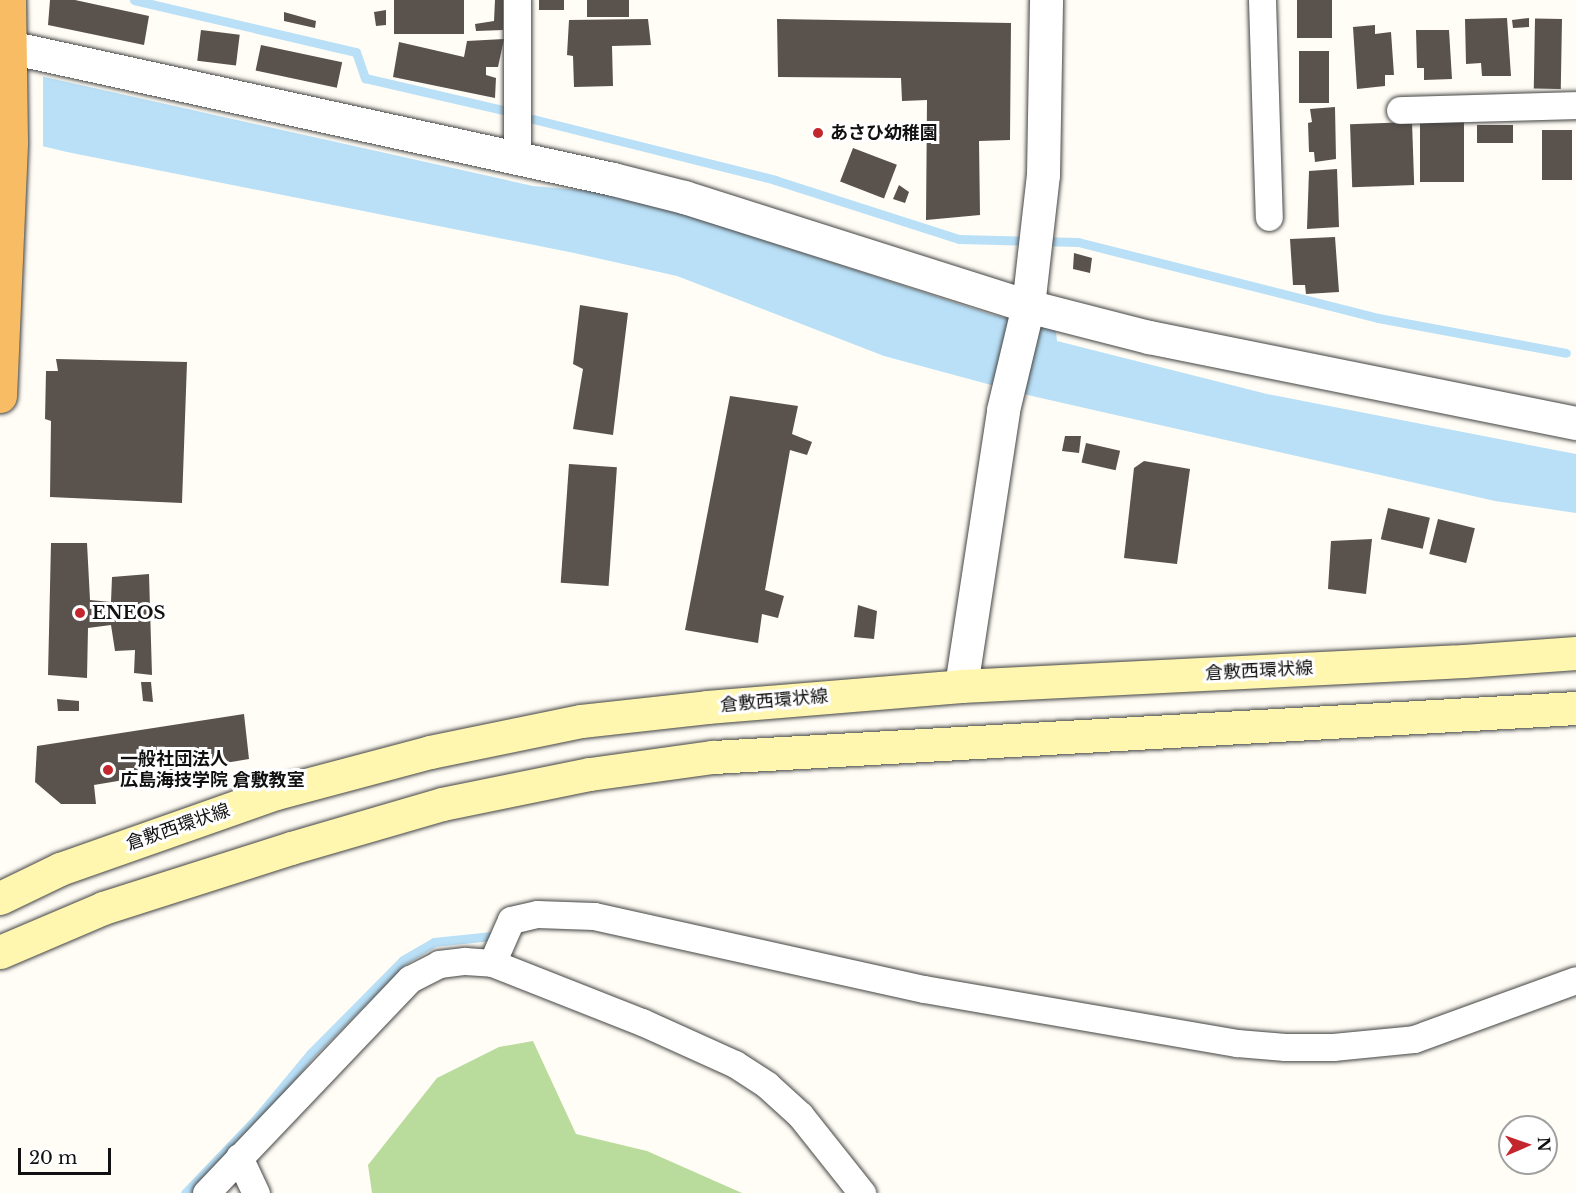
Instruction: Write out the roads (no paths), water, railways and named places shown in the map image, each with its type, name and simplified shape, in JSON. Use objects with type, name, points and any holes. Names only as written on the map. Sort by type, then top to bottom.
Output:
[{"type":"highway","points":[[0,396],[11,141],[7,53],[9,0]]},
{"type":"main road","name":"倉敷西環状線","points":[[0,898],[60,869],[276,793],[430,752],[581,721],[707,707],[960,686],[1464,661],[1576,653]]},
{"type":"main road","points":[[0,952],[103,908],[291,848],[442,804],[590,774],[712,757],[1576,708]]},
{"type":"street","points":[[517,0],[517,158]]},
{"type":"street","points":[[960,686],[1006,395],[1026,312],[1035,242],[1043,176],[1046,0]]},
{"type":"street","points":[[1262,0],[1269,217]]},
{"type":"street","points":[[7,53],[517,158],[684,196],[1026,312],[1576,423]]},
{"type":"street","points":[[1400,110],[1576,105]]},
{"type":"street","points":[[492,963],[512,920],[537,914],[594,916],[924,989],[1237,1043],[1285,1047],[1333,1047],[1414,1039],[1576,980]]},
{"type":"street","points":[[206,1193],[410,979],[439,964],[465,961],[492,963],[642,1022],[735,1064],[767,1084],[800,1115],[862,1193]]},
{"type":"street","points":[[240,1157],[256,1193]]},
{"type":"water","points":[[0,67],[533,186],[602,192],[669,209],[990,314],[1056,331],[1057,341],[1267,394],[1576,454],[1576,513],[1495,501],[1032,396],[884,356],[677,276],[574,253],[67,152],[0,136]]},
{"type":"waterway","points":[[134,0],[356,52],[365,78],[502,110]]},
{"type":"waterway","points":[[533,119],[775,180],[959,239],[1078,242],[1378,318],[1566,353]]},
{"type":"waterway","points":[[185,1193],[256,1119],[310,1054],[403,960],[434,942],[492,936]]},
{"type":"place","name":"あさひ幼稚園","points":[[818,133]]},
{"type":"place","name":"ENEOS","points":[[80,613]]},
{"type":"place","name":"一般社団法人 広島海技学院 倉敷教室","points":[[108,770]]}]
